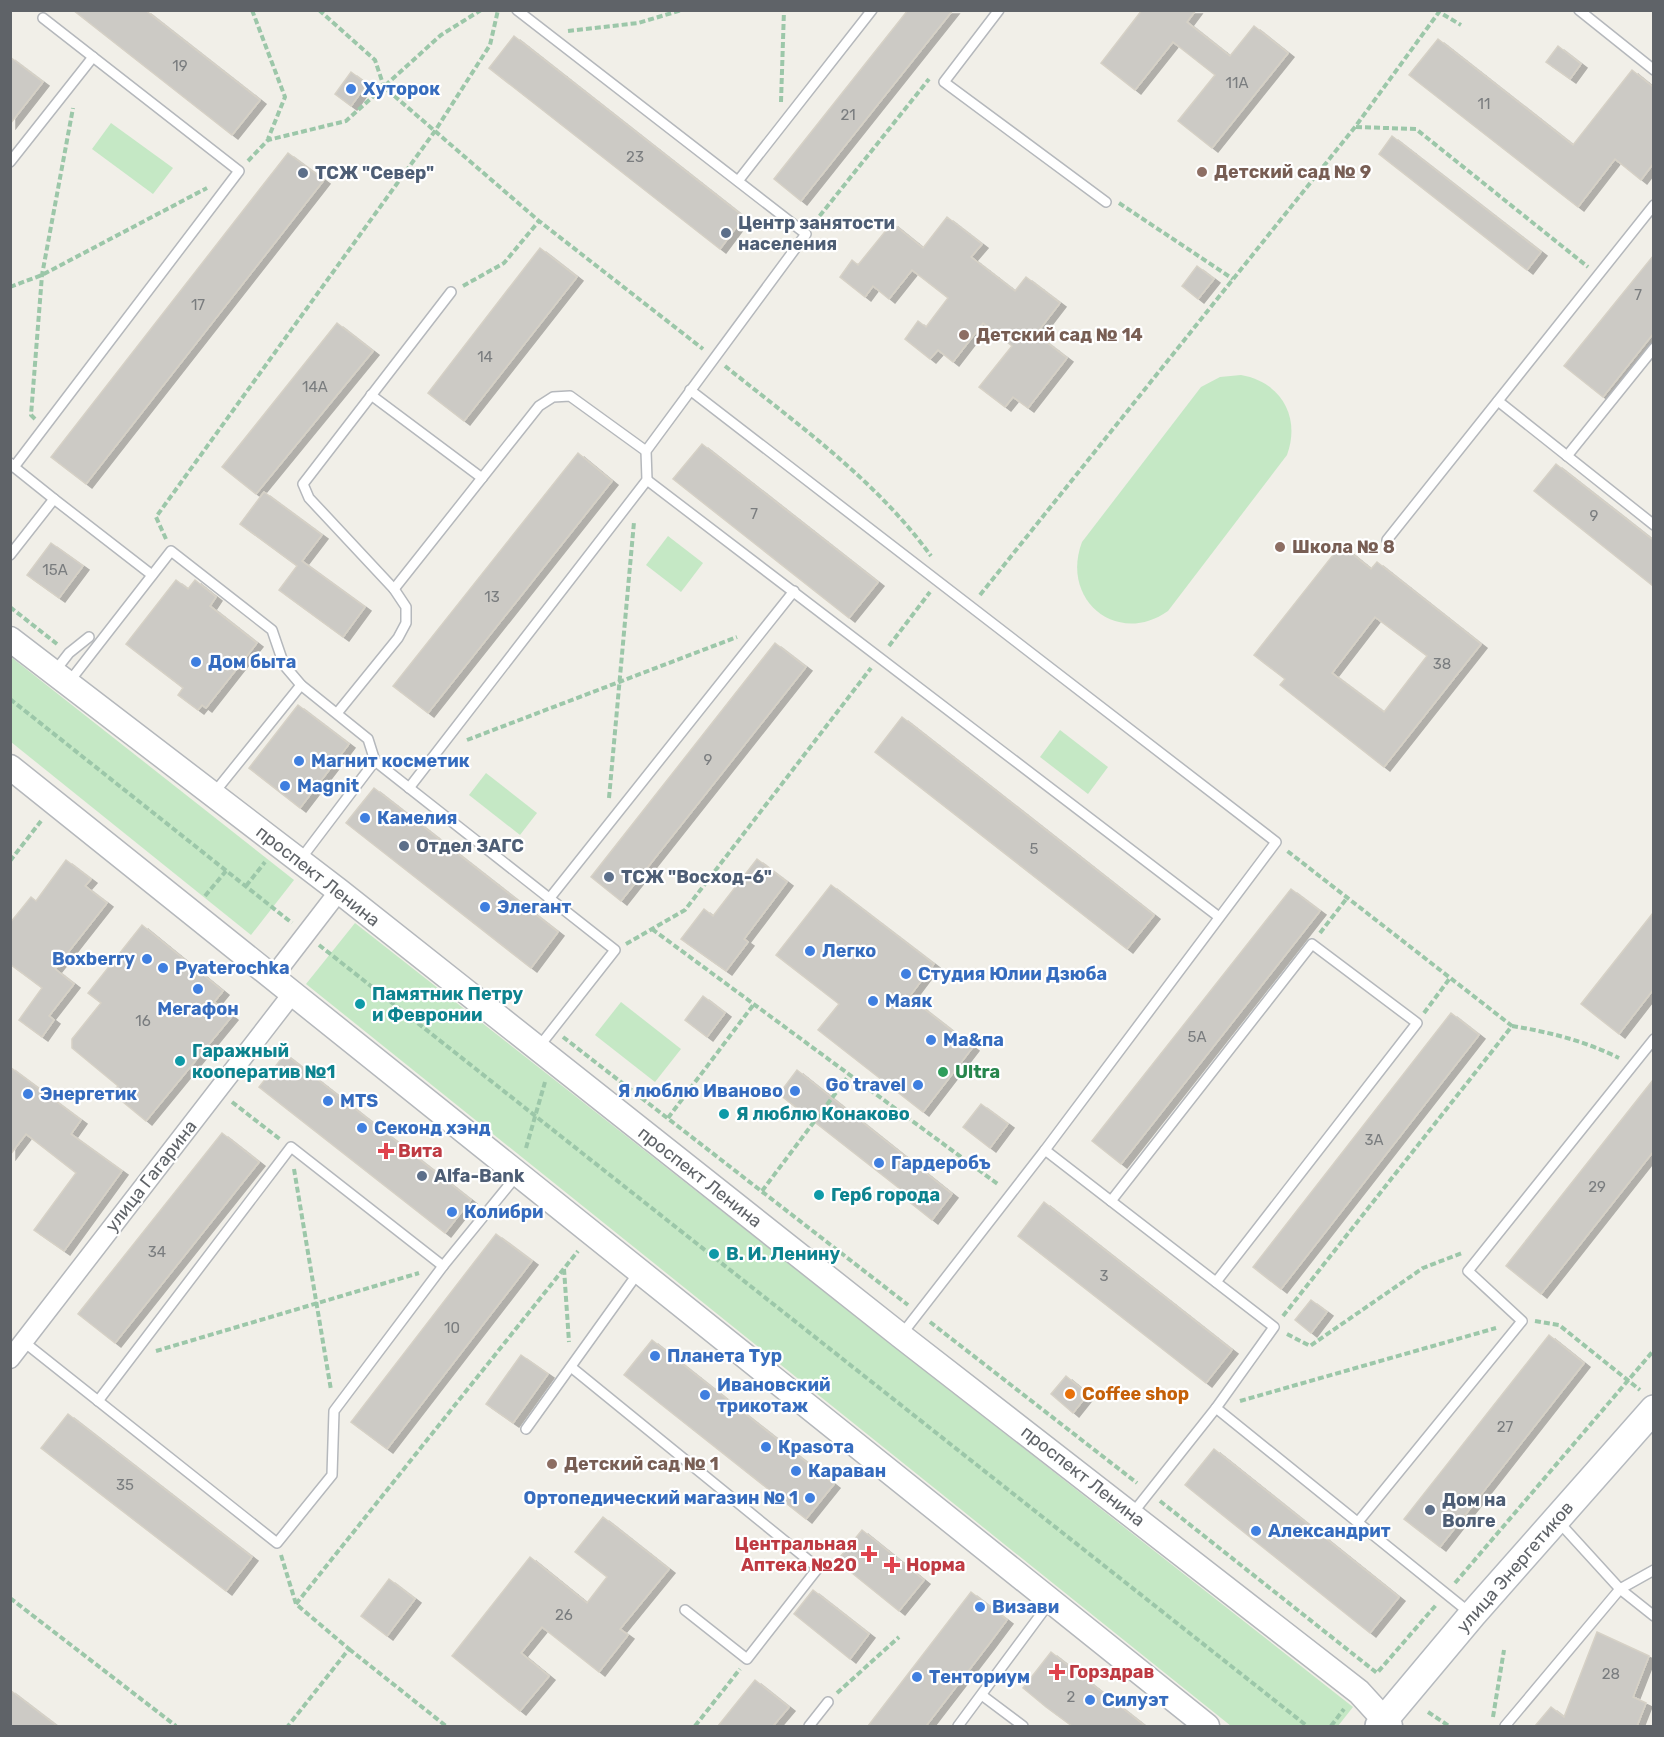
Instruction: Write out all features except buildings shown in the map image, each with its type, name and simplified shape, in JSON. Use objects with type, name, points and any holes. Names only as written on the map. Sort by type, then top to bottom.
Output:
[{"type":"main road","name":"улица Энергетиков","points":[[1385,1724],[1472,1615],[1556,1519],[1647,1400]]},
{"type":"street","name":"проспект Ленина","points":[[10,639],[339,891],[901,1336],[1359,1692],[1385,1724]]},
{"type":"street","points":[[10,767],[1208,1726]]},
{"type":"street","points":[[272,978],[339,891]]},
{"type":"street","name":"улица Гагарина","points":[[10,1359],[292,994]]},
{"type":"lane","points":[[409,788],[647,480],[646,451],[806,234],[517,10]]},
{"type":"lane","points":[[738,181],[872,10]]},
{"type":"lane","points":[[999,10],[944,82],[1106,202]]},
{"type":"lane","points":[[1579,10],[1653,70]]},
{"type":"lane","points":[[44,18],[239,171],[44,428],[12,465],[152,575]]},
{"type":"lane","points":[[10,162],[93,57]]},
{"type":"lane","points":[[1387,540],[1653,205]]},
{"type":"lane","points":[[338,712],[398,638],[406,623],[406,607],[394,589],[309,498],[303,484],[451,292]]},
{"type":"lane","points":[[1567,456],[1653,348]]},
{"type":"lane","points":[[690,390],[1276,842],[1045,1150],[901,1336]]},
{"type":"lane","points":[[371,395],[482,478]]},
{"type":"lane","points":[[394,589],[539,406],[553,397],[570,396],[646,451]]},
{"type":"lane","points":[[1498,401],[1653,525]]},
{"type":"lane","points":[[647,480],[1219,917]]},
{"type":"lane","points":[[10,555],[54,499]]},
{"type":"lane","points":[[62,677],[171,551],[272,630],[284,666],[301,685],[338,712],[368,739],[375,761],[615,950],[538,1048]]},
{"type":"lane","points":[[549,898],[794,591]]},
{"type":"lane","points":[[62,677],[69,652],[89,637]]},
{"type":"lane","points":[[212,794],[301,685]]},
{"type":"lane","points":[[300,861],[375,761]]},
{"type":"lane","points":[[1111,1201],[1312,944],[1417,1023],[1216,1282]]},
{"type":"lane","points":[[1358,1522],[1522,1321],[1468,1271],[1653,1039]]},
{"type":"lane","points":[[98,1401],[291,1147],[443,1266]]},
{"type":"lane","points":[[1045,1150],[1274,1327],[1216,1408],[1132,1514]]},
{"type":"lane","points":[[24,1342],[277,1543],[332,1475],[334,1411],[443,1266],[518,1174]]},
{"type":"lane","points":[[526,1429],[639,1271]]},
{"type":"lane","points":[[571,1367],[818,1568],[747,1659],[685,1611]]},
{"type":"lane","points":[[1216,1408],[1472,1615]]},
{"type":"lane","points":[[1556,1519],[1620,1589],[1653,1616]]},
{"type":"lane","points":[[1501,1724],[1620,1589],[1653,1570]]},
{"type":"lane","points":[[958,1726],[983,1696],[1052,1600]]},
{"type":"lane","points":[[983,1696],[1023,1726]]},
{"type":"lane","points":[[808,1726],[828,1702]]},
{"type":"path","points":[[10,287],[42,275],[239,171],[268,140],[285,97],[252,10]]},
{"type":"path","points":[[319,10],[375,60],[384,87],[539,221],[844,462],[918,538],[932,556],[938,581],[685,910],[615,950]]},
{"type":"path","points":[[268,140],[346,121],[441,35],[481,10]]},
{"type":"path","points":[[171,551],[156,517],[435,131],[490,45],[498,10]]},
{"type":"path","points":[[546,33],[638,23],[682,10]]},
{"type":"path","points":[[780,126],[784,10]]},
{"type":"path","points":[[970,606],[1355,127],[1440,11],[1461,25]]},
{"type":"path","points":[[44,428],[31,416],[42,275],[80,74]]},
{"type":"path","points":[[806,234],[931,75],[944,82]]},
{"type":"path","points":[[1355,127],[1416,129],[1564,246],[1598,276]]},
{"type":"path","points":[[1106,202],[1118,202],[1233,279]]},
{"type":"path","points":[[451,292],[504,263],[539,221]]},
{"type":"path","points":[[607,826],[636,494]]},
{"type":"path","points":[[10,607],[69,652]]},
{"type":"path","points":[[437,751],[766,626]]},
{"type":"path","points":[[10,699],[1307,1726]]},
{"type":"path","points":[[10,861],[41,820]]},
{"type":"path","points":[[246,886],[279,845]]},
{"type":"path","points":[[192,913],[226,871]]},
{"type":"path","points":[[1312,944],[1347,898]]},
{"type":"path","points":[[652,929],[1011,1194]]},
{"type":"path","points":[[1417,1023],[1450,978]]},
{"type":"path","points":[[668,1118],[755,1004]]},
{"type":"path","points":[[1512,1026],[1563,1036],[1600,1048],[1633,1065]]},
{"type":"path","points":[[553,1029],[1149,1492],[1377,1673],[1653,1350]]},
{"type":"path","points":[[526,1148],[548,1074]]},
{"type":"path","points":[[762,1191],[850,1074]]},
{"type":"path","points":[[217,1091],[291,1147],[334,1411]]},
{"type":"path","points":[[1274,1327],[1310,1346],[1423,1268],[1493,1240]]},
{"type":"path","points":[[296,1604],[578,1251]]},
{"type":"path","points":[[129,1359],[443,1266]]},
{"type":"path","points":[[564,1269],[571,1367]]},
{"type":"path","points":[[1216,1408],[1522,1321],[1544,1321],[1559,1325],[1628,1381],[1647,1400]]},
{"type":"path","points":[[277,1543],[296,1604],[446,1726]]},
{"type":"path","points":[[10,1598],[176,1726]]},
{"type":"path","points":[[828,1702],[899,1637]]},
{"type":"path","points":[[288,1726],[349,1649]]},
{"type":"path","points":[[1501,1724],[1492,1716],[1504,1650]]},
{"type":"path","points":[[695,1726],[747,1659]]},
{"type":"path","points":[[1331,1726],[1344,1709]]},
{"type":"path","points":[[1428,1712],[1443,1725],[1449,1726]]},
{"type":"green space","points":[[111,123],[173,168],[153,194],[92,149]]},
{"type":"green space","points":[[1241,375],[1267,385],[1284,403],[1291,427],[1291,441],[1287,455],[1168,611],[1149,621],[1130,624],[1113,620],[1098,612],[1086,599],[1079,582],[1077,563],[1082,542],[1201,387],[1220,377]]},
{"type":"green space","points":[[668,536],[703,563],[681,592],[646,565]]},
{"type":"green space","points":[[11,657],[294,880],[251,935],[11,742]]},
{"type":"green space","points":[[1060,730],[1108,767],[1088,794],[1040,757]]},
{"type":"green space","points":[[486,773],[537,813],[520,835],[469,795]]},
{"type":"green space","points":[[355,923],[1353,1707],[1338,1726],[1231,1726],[306,984]]},
{"type":"green space","points":[[621,1002],[681,1049],[655,1082],[595,1035]]},
{"type":"place","name":"Хуторок","points":[[351,89]]},
{"type":"place","name":"Детский сад № 9","points":[[1202,172]]},
{"type":"place","name":"ТСЖ \"Север\"","points":[[303,173]]},
{"type":"place","name":"Центр занятости населения","points":[[726,233]]},
{"type":"place","name":"Детский сад № 14","points":[[964,335]]},
{"type":"place","name":"Школа № 8","points":[[1280,547]]},
{"type":"place","name":"Дом быта","points":[[196,662]]},
{"type":"place","name":"Магнит косметик","points":[[299,761]]},
{"type":"place","name":"Magnit","points":[[285,786]]},
{"type":"place","name":"Камелия","points":[[365,818]]},
{"type":"place","name":"Отдел ЗАГС","points":[[404,846]]},
{"type":"place","name":"ТСЖ \"Восход-6\"","points":[[609,877]]},
{"type":"place","name":"Элегант","points":[[485,907]]},
{"type":"place","name":"Легко","points":[[810,951]]},
{"type":"place","name":"Boxberry","points":[[147,959]]},
{"type":"place","name":"Pyaterochka","points":[[163,968]]},
{"type":"place","name":"Студия Юлии Дзюба","points":[[906,974]]},
{"type":"place","name":"Мегафон","points":[[198,989]]},
{"type":"place","name":"Маяк","points":[[873,1001]]},
{"type":"place","name":"Памятник Петру и Февронии","points":[[360,1004]]},
{"type":"place","name":"Ма&па","points":[[931,1040]]},
{"type":"place","name":"Гаражный кооператив №1","points":[[180,1061]]},
{"type":"place","name":"Ultra","points":[[943,1072]]},
{"type":"place","name":"Go travel","points":[[918,1085]]},
{"type":"place","name":"Я люблю Иваново","points":[[795,1091]]},
{"type":"place","name":"Энергетик","points":[[28,1094]]},
{"type":"place","name":"MTS","points":[[328,1101]]},
{"type":"place","name":"Я люблю Конаково","points":[[724,1114]]},
{"type":"place","name":"Секонд хэнд","points":[[362,1128]]},
{"type":"place","name":"Вита","points":[[386,1151]]},
{"type":"place","name":"Гардеробъ","points":[[879,1163]]},
{"type":"place","name":"Alfa-Bank","points":[[422,1176]]},
{"type":"place","name":"Герб города","points":[[819,1195]]},
{"type":"place","name":"Колибри","points":[[452,1212]]},
{"type":"place","name":"В. И. Ленину","points":[[714,1254]]},
{"type":"place","name":"Планета Тур","points":[[655,1356]]},
{"type":"place","name":"Coffee shop","points":[[1070,1394]]},
{"type":"place","name":"Ивановский трикотаж","points":[[705,1395]]},
{"type":"place","name":"Краsота","points":[[766,1447]]},
{"type":"place","name":"Детский сад № 1","points":[[552,1464]]},
{"type":"place","name":"Караван","points":[[796,1471]]},
{"type":"place","name":"Ортопедический магазин № 1","points":[[810,1498]]},
{"type":"place","name":"Дом на Волге","points":[[1430,1510]]},
{"type":"place","name":"Александрит","points":[[1256,1531]]},
{"type":"place","name":"Центральная Аптека №20","points":[[869,1554]]},
{"type":"place","name":"Норма","points":[[892,1565]]},
{"type":"place","name":"Визави","points":[[980,1607]]},
{"type":"place","name":"Горздрав","points":[[1057,1672]]},
{"type":"place","name":"Тенториум","points":[[917,1677]]},
{"type":"place","name":"Силуэт","points":[[1090,1700]]}]
